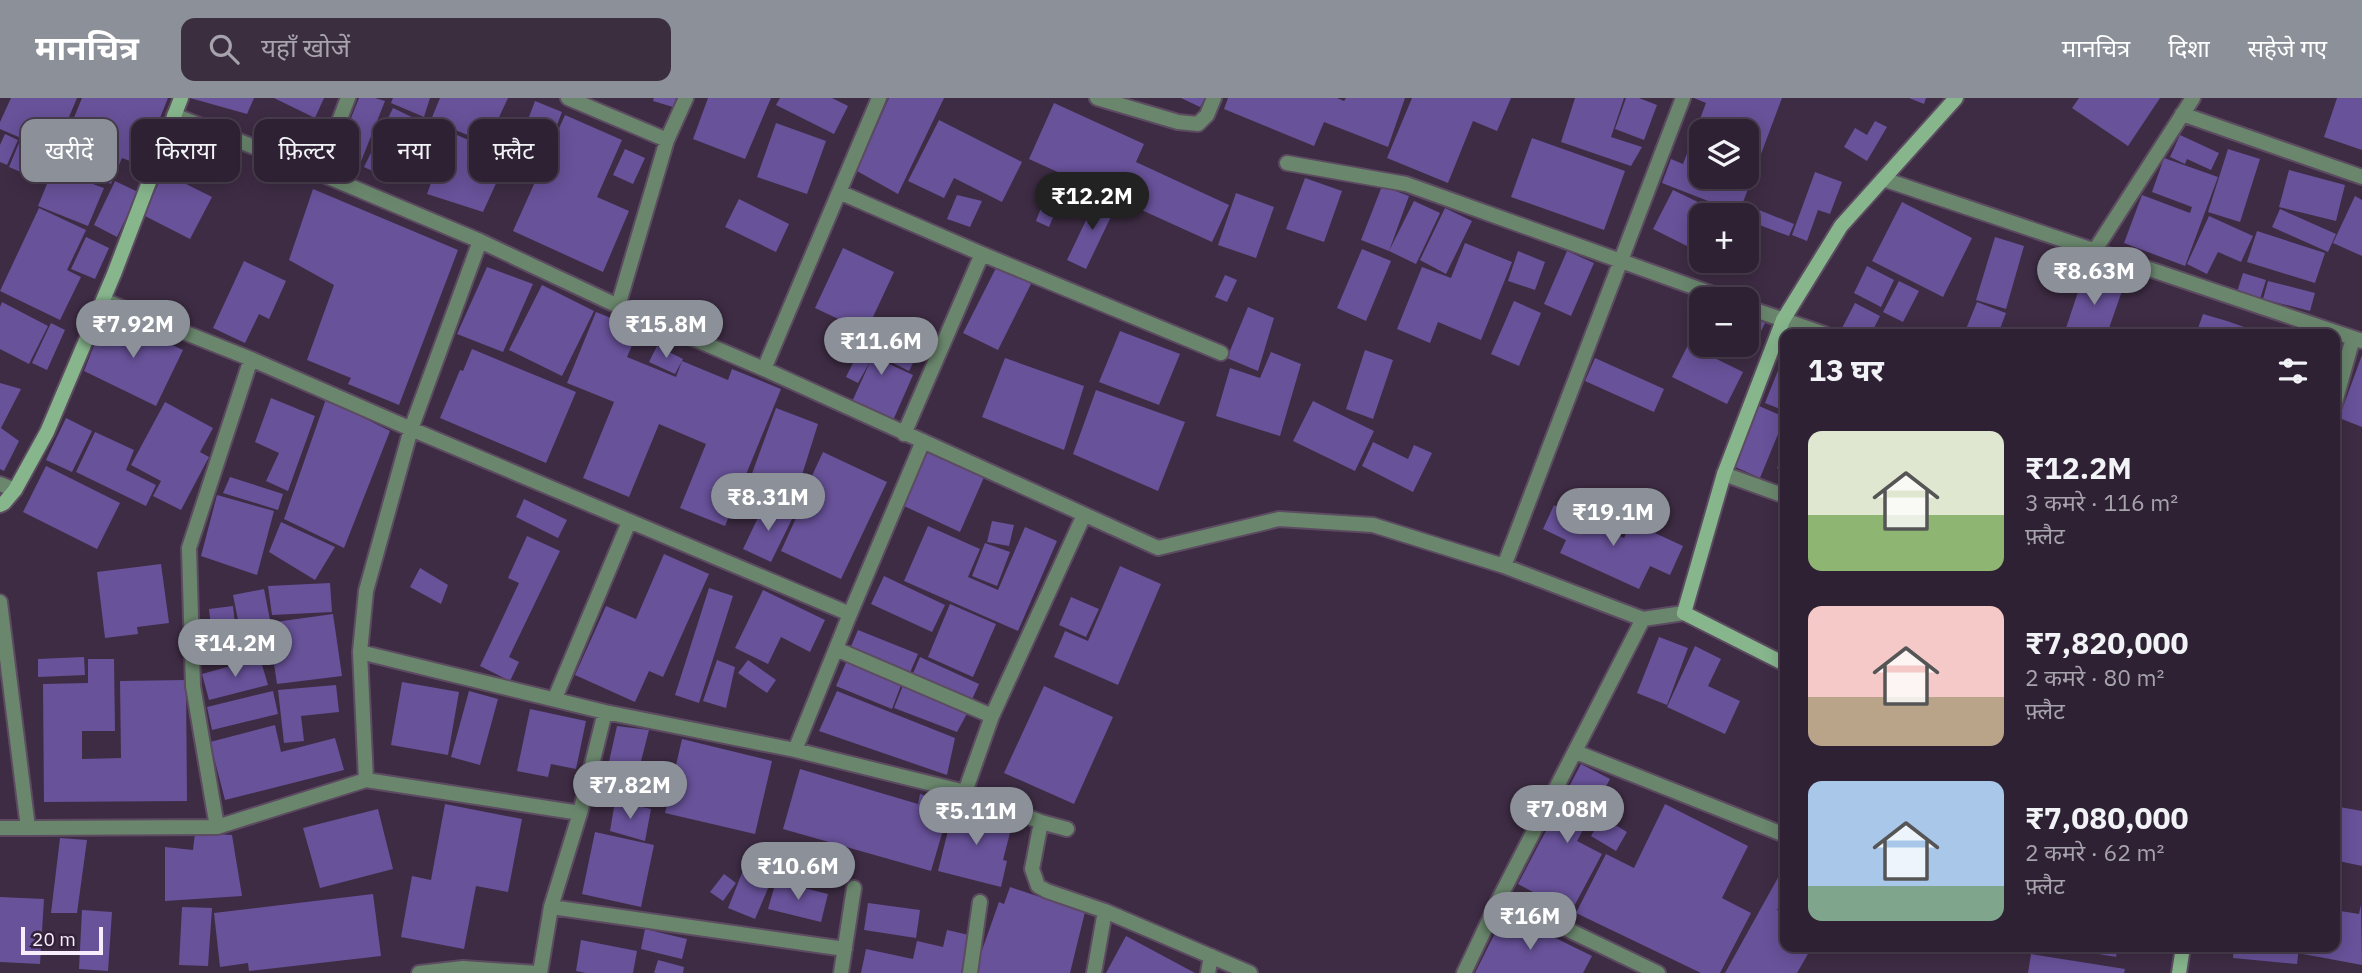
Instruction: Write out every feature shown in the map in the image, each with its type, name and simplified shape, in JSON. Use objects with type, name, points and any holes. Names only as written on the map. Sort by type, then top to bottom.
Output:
[{"type":"street","points":[[0,505],[15,490],[47,432],[103,300],[181,98]]},
{"type":"street","points":[[340,119],[348,98]]},
{"type":"street","points":[[568,98],[667,140]]},
{"type":"street","points":[[618,306],[667,140],[686,98]]},
{"type":"street","points":[[764,369],[879,98]]},
{"type":"street","points":[[1097,98],[1178,122],[1198,124],[1207,115],[1214,98]]},
{"type":"street","points":[[1504,566],[1683,98]]},
{"type":"street","points":[[1685,614],[1724,474],[1783,320],[1841,226],[1956,98]]},
{"type":"street","points":[[2095,250],[2193,98]]},
{"type":"street","points":[[174,114],[254,147]]},
{"type":"street","points":[[2182,114],[2362,177]]},
{"type":"street","points":[[1287,163],[1406,184],[1694,287]]},
{"type":"street","points":[[1883,179],[2328,329]]},
{"type":"street","points":[[340,182],[480,241],[618,306],[764,369],[1158,548],[1279,519],[1373,525],[1504,566],[1643,619],[1685,614],[1780,662]]},
{"type":"street","points":[[839,192],[1221,353]]},
{"type":"street","points":[[366,780],[360,652],[366,591],[411,429],[480,241]]},
{"type":"street","points":[[904,434],[982,254]]},
{"type":"street","points":[[103,300],[251,359],[850,614]]},
{"type":"street","points":[[1759,312],[1810,329]]},
{"type":"street","points":[[2340,333],[2358,339],[2340,389]]},
{"type":"street","points":[[216,827],[192,686],[189,548],[251,359]]},
{"type":"street","points":[[795,750],[923,441]]},
{"type":"street","points":[[1724,474],[1780,494]]},
{"type":"street","points":[[0,484],[15,490]]},
{"type":"street","points":[[965,792],[992,716],[1084,515]]},
{"type":"street","points":[[555,698],[629,522]]},
{"type":"street","points":[[0,602],[28,828]]},
{"type":"street","points":[[1464,973],[1500,897],[1643,619]]},
{"type":"street","points":[[836,649],[992,716]]},
{"type":"street","points":[[360,652],[605,712],[795,750],[965,792],[1041,822],[1067,829]]},
{"type":"street","points":[[419,973],[463,968],[539,973],[551,907],[580,813],[605,712]]},
{"type":"street","points":[[1576,752],[1780,833]]},
{"type":"street","points":[[0,828],[216,827],[366,780],[580,813]]},
{"type":"street","points":[[1041,822],[1032,869],[1038,886],[1105,911],[1251,973]]},
{"type":"street","points":[[841,973],[854,888]]},
{"type":"street","points":[[1500,897],[1658,973]]},
{"type":"street","points":[[970,973],[980,902]]},
{"type":"street","points":[[551,907],[845,949]]},
{"type":"street","points":[[1094,973],[1105,911]]},
{"type":"street","points":[[2179,973],[2182,952]]},
{"type":"street","points":[[1208,973],[1211,956]]},
{"type":"building","points":[[11,98],[77,98],[68,119],[21,119],[21,138],[0,129],[0,122]]},
{"type":"building","points":[[82,98],[168,98],[160,119],[131,119],[131,161],[122,158],[117,170],[117,119],[73,119]]},
{"type":"building","points":[[190,98],[254,98],[247,114]]},
{"type":"building","points":[[274,98],[324,98],[315,118]]},
{"type":"building","points":[[359,98],[385,101],[378,119],[373,119],[373,131],[360,164],[359,119],[351,119]]},
{"type":"building","points":[[393,98],[430,98],[424,117],[391,103]]},
{"type":"building","points":[[440,98],[508,98],[498,119],[469,119],[469,136],[455,130],[455,119],[431,119]]},
{"type":"building","points":[[654,98],[676,98],[673,107],[653,101]]},
{"type":"building","points":[[708,98],[771,98],[745,159],[693,139]]},
{"type":"building","points":[[780,98],[832,98],[848,106],[834,134],[776,105]]},
{"type":"building","points":[[889,98],[944,98],[898,194],[857,171]]},
{"type":"building","points":[[1181,98],[1205,98],[1200,107]]},
{"type":"building","points":[[1228,98],[1337,98],[1344,101],[1346,98],[1405,98],[1388,147],[1324,122],[1314,146],[1224,109]]},
{"type":"building","points":[[1412,98],[1511,98],[1497,131],[1473,121],[1448,183],[1387,158]]},
{"type":"building","points":[[1575,98],[1624,98],[1611,137],[1642,147],[1631,166],[1561,142]]},
{"type":"building","points":[[1626,98],[1639,98],[1657,105],[1644,140],[1615,129]]},
{"type":"building","points":[[1694,98],[1782,98],[1759,160],[1759,119],[1700,119],[1706,103]]},
{"type":"building","points":[[1909,98],[1926,98],[1924,104]]},
{"type":"building","points":[[2079,98],[2160,98],[2128,146],[2072,108]]},
{"type":"building","points":[[2337,98],[2362,98],[2362,150],[2324,137]]},
{"type":"building","points":[[535,101],[562,112],[558,122],[558,119],[528,119]]},
{"type":"building","points":[[1054,103],[1144,144],[1136,162],[1229,205],[1212,242],[1029,159]]},
{"type":"building","points":[[393,108],[416,119],[388,119]]},
{"type":"building","points":[[565,115],[622,140],[597,197],[629,211],[603,272],[513,231],[535,182],[558,182],[558,131]]},
{"type":"building","points":[[939,120],[1022,162],[1002,202],[954,178],[944,198],[908,181]]},
{"type":"building","points":[[1875,121],[1887,127],[1867,161],[1844,147],[1855,128],[1867,135]]},
{"type":"building","points":[[776,123],[826,141],[807,194],[757,177]]},
{"type":"building","points":[[5,134],[18,140],[7,165],[0,162],[0,145]]},
{"type":"building","points":[[455,134],[469,140],[469,182],[497,182],[483,212],[427,194],[431,182],[455,182]]},
{"type":"building","points":[[2180,135],[2219,153],[2211,170],[2187,159],[2185,164],[2170,157]]},
{"type":"building","points":[[21,138],[21,172],[9,167]]},
{"type":"building","points":[[1532,138],[1625,171],[1604,230],[1511,197]]},
{"type":"building","points":[[1689,148],[1689,189],[1748,189],[1743,203],[1713,203],[1662,183],[1671,159],[1683,164]]},
{"type":"building","points":[[373,149],[373,171],[364,167]]},
{"type":"building","points":[[625,149],[645,158],[633,184],[613,175]]},
{"type":"building","points":[[2228,149],[2260,159],[2240,222],[2208,212]]},
{"type":"building","points":[[2164,158],[2218,177],[2185,266],[2124,243],[2142,195],[2190,213],[2192,207],[2152,192]]},
{"type":"building","points":[[2289,170],[2345,185],[2336,221],[2279,207]]},
{"type":"building","points":[[1815,172],[1842,182],[1830,214],[1818,210],[1807,241],[1792,235]]},
{"type":"building","points":[[1305,178],[1342,191],[1324,242],[1286,229]]},
{"type":"building","points":[[48,182],[90,182],[104,188],[88,226],[38,206]]},
{"type":"building","points":[[115,182],[138,192],[117,237],[94,225]]},
{"type":"building","points":[[160,182],[182,182],[212,197],[190,239],[143,215]]},
{"type":"building","points":[[1382,186],[1409,196],[1389,251],[1361,240]]},
{"type":"building","points":[[313,189],[458,250],[399,405],[348,384],[351,378],[307,360],[334,285],[289,260]]},
{"type":"building","points":[[1673,190],[1700,203],[1689,203],[1689,247],[1653,229]]},
{"type":"building","points":[[1236,193],[1274,207],[1256,258],[1218,245]]},
{"type":"building","points":[[957,195],[982,201],[970,227],[947,219]]},
{"type":"building","points":[[1098,195],[1117,204],[1086,269],[1067,260]]},
{"type":"building","points":[[2355,196],[2362,200],[2362,256],[2333,243]]},
{"type":"building","points":[[739,199],[789,224],[776,252],[725,227]]},
{"type":"building","points":[[1044,200],[1058,205],[1049,227],[1036,221]]},
{"type":"building","points":[[1414,201],[1440,213],[1416,264],[1389,251]]},
{"type":"building","points":[[1902,202],[1972,238],[1943,297],[1872,261]]},
{"type":"building","points":[[39,208],[86,230],[67,270],[81,277],[60,320],[0,291]]},
{"type":"building","points":[[1445,208],[1472,221],[1446,274],[1420,260]]},
{"type":"building","points":[[2280,209],[2336,234],[2328,252],[2272,227]]},
{"type":"building","points":[[1759,210],[1794,224],[1789,236],[1759,225]]},
{"type":"building","points":[[2209,216],[2253,236],[2241,262],[2218,252],[2207,274],[2187,264]]},
{"type":"building","points":[[2257,231],[2325,253],[2315,283],[2247,262]]},
{"type":"building","points":[[86,237],[109,248],[95,279],[71,269]]},
{"type":"building","points":[[1995,237],[2024,246],[2006,309],[1976,300]]},
{"type":"building","points":[[1465,243],[1512,262],[1481,340],[1438,322],[1430,343],[1397,329],[1422,267],[1451,278]]},
{"type":"building","points":[[843,248],[894,272],[866,332],[815,308]]},
{"type":"building","points":[[1362,249],[1391,261],[1366,321],[1337,308]]},
{"type":"building","points":[[1518,251],[1545,262],[1535,290],[1508,281]]},
{"type":"building","points":[[1567,251],[1594,263],[1571,316],[1544,304]]},
{"type":"building","points":[[244,261],[286,281],[269,319],[259,314],[245,343],[213,328]]},
{"type":"building","points":[[997,266],[1031,284],[998,350],[963,333]]},
{"type":"building","points":[[1867,266],[1894,280],[1881,307],[1854,293]]},
{"type":"building","points":[[487,267],[533,284],[503,352],[457,334]]},
{"type":"building","points":[[2243,273],[2266,280],[2260,299],[2237,292]]},
{"type":"building","points":[[2084,274],[2123,288],[2109,329],[2066,329]]},
{"type":"building","points":[[1225,275],[1237,280],[1227,302],[1215,297]]},
{"type":"building","points":[[1899,281],[1919,291],[1903,322],[1883,312]]},
{"type":"building","points":[[2268,281],[2315,293],[2310,311],[2263,299]]},
{"type":"building","points":[[542,285],[594,311],[562,376],[509,350]]},
{"type":"building","points":[[1514,301],[1541,313],[1519,366],[1491,354]]},
{"type":"building","points":[[2,302],[48,326],[29,364],[0,349]]},
{"type":"building","points":[[1977,302],[2006,313],[2000,329],[1966,329]]},
{"type":"building","points":[[1855,303],[1880,316],[1874,329],[1842,329]]},
{"type":"building","points":[[1248,307],[1274,318],[1258,371],[1227,358]]},
{"type":"building","points":[[596,312],[639,329],[627,357],[676,377],[682,361],[728,380],[732,369],[781,389],[725,526],[680,508],[706,444],[659,424],[629,497],[583,478],[614,402],[567,383]]},
{"type":"building","points":[[2203,314],[2250,329],[2198,329]]},
{"type":"building","points":[[106,315],[183,350],[156,406],[84,371]]},
{"type":"building","points":[[1759,318],[1766,321],[1759,335]]},
{"type":"building","points":[[51,323],[65,330],[47,370],[32,363]]},
{"type":"building","points":[[870,329],[918,353],[909,371],[873,353],[872,356],[913,375],[891,425],[850,406],[871,360],[858,383],[846,377]]},
{"type":"building","points":[[1120,331],[1180,354],[1159,405],[1099,382]]},
{"type":"building","points":[[1688,345],[1689,357],[1712,357],[1743,372],[1727,404],[1672,377]]},
{"type":"building","points":[[657,346],[683,359],[675,374],[649,362]]},
{"type":"building","points":[[472,349],[576,392],[546,463],[440,418]]},
{"type":"building","points":[[1365,350],[1393,360],[1373,419],[1346,409]]},
{"type":"building","points":[[1271,352],[1301,364],[1280,436],[1216,416],[1230,368],[1260,378]]},
{"type":"building","points":[[2362,355],[2362,427],[2340,418]]},
{"type":"building","points":[[1005,358],[1084,386],[1064,450],[982,417]]},
{"type":"building","points":[[1595,358],[1664,389],[1654,412],[1585,381]]},
{"type":"building","points":[[1780,366],[1780,409],[1765,403]]},
{"type":"building","points":[[0,383],[21,389],[1,428],[19,441],[4,471],[0,469]]},
{"type":"building","points":[[1096,390],[1185,422],[1158,491],[1073,454]]},
{"type":"building","points":[[271,398],[315,416],[288,491],[266,481],[279,453],[255,442]]},
{"type":"building","points":[[326,399],[390,431],[344,548],[284,519]]},
{"type":"building","points":[[1313,401],[1374,431],[1355,471],[1293,441]]},
{"type":"building","points":[[165,402],[213,428],[200,452],[209,457],[181,510],[153,496],[161,481],[131,465]]},
{"type":"building","points":[[1759,406],[1780,415],[1780,429],[1760,478],[1733,466]]},
{"type":"building","points":[[776,408],[818,424],[791,510],[746,490]]},
{"type":"building","points":[[66,418],[92,431],[72,472],[46,460]]},
{"type":"building","points":[[95,432],[134,450],[126,470],[156,485],[146,506],[76,472]]},
{"type":"building","points":[[1373,442],[1408,459],[1414,445],[1432,453],[1413,492],[1362,466]]},
{"type":"building","points":[[927,451],[985,475],[960,532],[904,506]]},
{"type":"building","points":[[823,452],[887,482],[841,579],[781,551]]},
{"type":"building","points":[[46,466],[120,503],[97,549],[23,512]]},
{"type":"building","points":[[230,477],[283,494],[278,510],[223,493]]},
{"type":"building","points":[[217,495],[274,511],[257,575],[201,556]]},
{"type":"building","points":[[524,499],[567,520],[558,538],[516,517]]},
{"type":"building","points":[[765,503],[793,517],[771,562],[743,549]]},
{"type":"building","points":[[1554,505],[1624,538],[1631,522],[1683,546],[1670,575],[1650,566],[1639,589],[1560,553],[1566,540],[1543,529]]},
{"type":"building","points":[[992,521],[1014,525],[1009,546],[987,542]]},
{"type":"building","points":[[281,522],[335,547],[315,580],[269,552]]},
{"type":"building","points":[[928,526],[980,549],[968,577],[998,590],[1025,527],[1057,541],[1018,631],[904,581]]},
{"type":"building","points":[[527,536],[560,551],[509,657],[519,662],[510,681],[480,666],[519,583],[508,578]]},
{"type":"building","points":[[985,543],[1010,552],[997,586],[972,576]]},
{"type":"building","points":[[664,554],[709,574],[663,677],[649,671],[635,702],[575,675],[606,606],[636,619]]},
{"type":"building","points":[[161,564],[169,623],[137,627],[138,634],[105,638],[97,572]]},
{"type":"building","points":[[1120,566],[1161,584],[1118,685],[1054,657],[1065,631],[1088,641]]},
{"type":"building","points":[[420,568],[448,585],[441,604],[410,587]]},
{"type":"building","points":[[884,576],[945,605],[932,632],[871,604]]},
{"type":"building","points":[[330,583],[332,612],[272,615],[268,586]]},
{"type":"building","points":[[709,588],[733,596],[699,703],[675,695]]},
{"type":"building","points":[[264,589],[270,620],[239,625],[233,595]]},
{"type":"building","points":[[763,590],[825,620],[810,652],[781,637],[768,664],[735,648]]},
{"type":"building","points":[[1071,597],[1099,609],[1086,637],[1059,625]]},
{"type":"building","points":[[950,604],[996,624],[973,677],[928,657]]},
{"type":"building","points":[[233,606],[236,633],[212,635],[209,609]]},
{"type":"building","points":[[333,614],[342,676],[277,684],[268,623]]},
{"type":"building","points":[[858,630],[918,654],[909,675],[849,651]]},
{"type":"building","points":[[1659,637],[1688,648],[1667,705],[1637,693]]},
{"type":"building","points":[[1695,646],[1721,659],[1708,686],[1740,701],[1725,734],[1667,707]]},
{"type":"building","points":[[84,657],[85,675],[38,677],[38,659]]},
{"type":"building","points":[[920,657],[979,684],[970,704],[911,678]]},
{"type":"building","points":[[260,658],[268,685],[209,700],[202,674]]},
{"type":"building","points":[[848,658],[903,680],[892,709],[836,686]]},
{"type":"building","points":[[88,659],[114,659],[115,731],[82,731],[82,759],[121,758],[120,681],[186,680],[187,801],[44,802],[43,684],[88,683]]},
{"type":"building","points":[[717,660],[735,667],[726,708],[703,701]]},
{"type":"building","points":[[748,660],[776,680],[767,693],[738,673]]},
{"type":"building","points":[[402,682],[459,692],[448,755],[391,745]]},
{"type":"building","points":[[904,683],[969,710],[957,732],[894,708]]},
{"type":"building","points":[[336,685],[339,712],[301,716],[304,741],[284,743],[278,690]]},
{"type":"building","points":[[1044,686],[1113,717],[1074,804],[1004,773]]},
{"type":"building","points":[[273,691],[278,714],[212,730],[207,707]]},
{"type":"building","points":[[469,691],[498,699],[480,765],[451,757]]},
{"type":"building","points":[[837,691],[955,738],[947,775],[819,731]]},
{"type":"building","points":[[530,709],[586,721],[576,769],[551,764],[548,777],[517,771]]},
{"type":"building","points":[[275,725],[281,752],[335,738],[344,770],[225,800],[210,742]]},
{"type":"building","points":[[617,726],[649,730],[631,800],[602,793]]},
{"type":"building","points":[[682,739],[772,761],[755,834],[665,813]]},
{"type":"building","points":[[1581,764],[1610,779],[1577,841],[1602,854],[1571,912],[1518,884]]},
{"type":"building","points":[[800,769],[918,804],[920,794],[951,803],[931,871],[783,829]]},
{"type":"building","points":[[615,801],[651,809],[645,841],[610,831]]},
{"type":"building","points":[[445,804],[522,819],[508,892],[476,886],[464,949],[401,937],[412,876],[431,880]]},
{"type":"building","points":[[1665,804],[1748,846],[1722,898],[1751,913],[1720,973],[1701,973],[1576,913],[1606,854],[1634,868]]},
{"type":"building","points":[[954,806],[1013,821],[1003,860],[1007,861],[1001,887],[938,871]]},
{"type":"building","points":[[2340,807],[2362,811],[2362,866],[2340,861]]},
{"type":"building","points":[[378,809],[393,869],[320,888],[303,828]]},
{"type":"building","points":[[1602,817],[1627,832],[1616,851],[1591,836]]},
{"type":"building","points":[[595,832],[654,845],[641,907],[582,894]]},
{"type":"building","points":[[195,833],[232,835],[242,896],[165,901],[165,847],[193,850]]},
{"type":"building","points":[[60,838],[87,840],[77,913],[51,913]]},
{"type":"building","points":[[744,868],[772,879],[755,919],[728,908]]},
{"type":"building","points":[[724,874],[736,883],[723,901],[710,892]]},
{"type":"building","points":[[1780,874],[1780,904],[1777,910],[1780,912],[1780,952],[1809,952],[1797,973],[1725,973]]},
{"type":"building","points":[[776,881],[828,894],[821,922],[768,909]]},
{"type":"building","points":[[1010,887],[1085,912],[1070,973],[974,973],[999,902],[1004,904]]},
{"type":"building","points":[[373,894],[381,956],[249,971],[248,963],[220,967],[214,913]]},
{"type":"building","points":[[0,897],[44,899],[40,964],[0,962]]},
{"type":"building","points":[[868,903],[920,910],[916,938],[864,930]]},
{"type":"building","points":[[2361,905],[2362,965],[2303,954],[2340,952],[2340,911],[2359,914]]},
{"type":"building","points":[[182,907],[212,908],[208,966],[179,965]]},
{"type":"building","points":[[82,910],[112,912],[108,971],[79,969]]},
{"type":"building","points":[[1505,913],[1592,956],[1583,973],[1475,973]]},
{"type":"building","points":[[645,929],[687,939],[682,959],[641,949]]},
{"type":"building","points":[[947,930],[969,935],[961,973],[861,973],[866,949],[913,959],[917,941],[943,947]]},
{"type":"building","points":[[1126,936],[1195,973],[1106,973]]},
{"type":"building","points":[[581,940],[637,951],[633,973],[576,971]]},
{"type":"building","points":[[2087,952],[2117,952],[2116,957]]},
{"type":"building","points":[[2234,952],[2298,952],[2297,964],[2233,958]]},
{"type":"building","points":[[2031,954],[2125,969],[2124,973],[2028,973]]},
{"type":"building","points":[[658,960],[684,967],[683,973],[654,973]]}]
